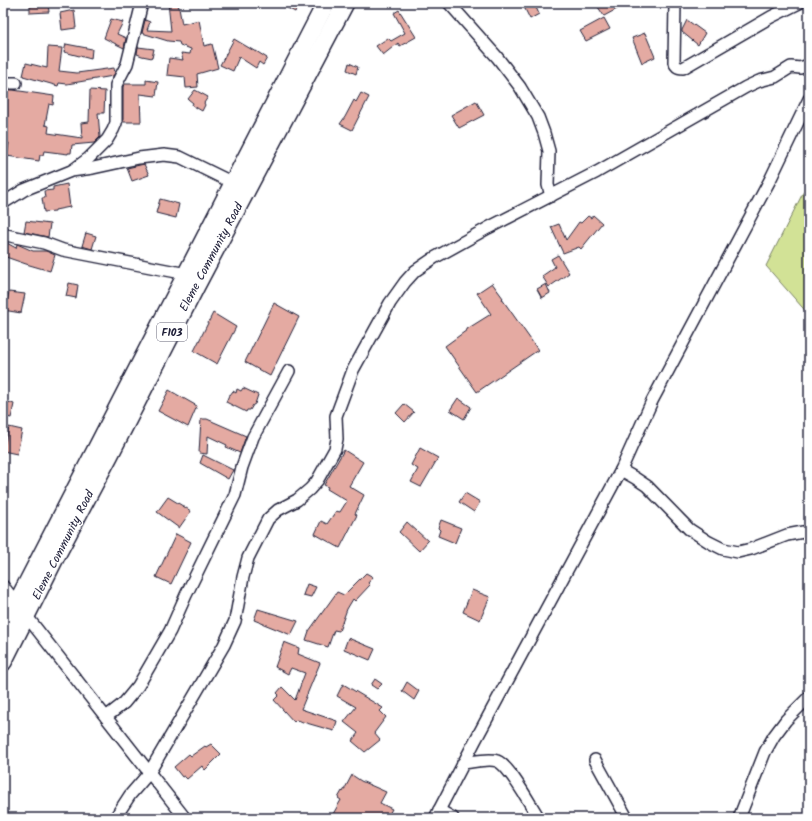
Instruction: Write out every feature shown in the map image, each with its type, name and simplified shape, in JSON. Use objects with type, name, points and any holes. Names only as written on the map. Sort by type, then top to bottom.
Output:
[{"type":"main road","name":"Eleme Community Road","points":[[3,662],[45,549],[326,3]]},
{"type":"main road","name":"Eleme Community Road","points":[[3,630],[22,609],[56,556],[344,3]]},
{"type":"street","points":[[3,203],[24,190],[71,171],[89,158],[107,140],[116,123],[116,85],[127,64],[142,3]]},
{"type":"street","points":[[449,3],[497,57],[520,87],[538,117],[549,151],[548,185],[551,196]]},
{"type":"street","points":[[675,3],[674,62],[675,66],[682,68],[771,17],[799,3]]},
{"type":"street","points":[[114,818],[130,795],[149,773],[224,645],[235,621],[248,558],[268,519],[278,510],[297,500],[310,489],[317,481],[336,449],[336,416],[353,370],[394,298],[415,271],[488,228],[597,172],[746,87],[759,81],[775,77],[791,67],[800,68],[809,65]]},
{"type":"street","points":[[3,83],[16,84]]},
{"type":"street","points":[[453,818],[437,814],[621,470],[652,401],[771,178],[809,99]]},
{"type":"street","points":[[71,171],[139,158],[164,155],[180,157],[233,183]]},
{"type":"street","points":[[6,235],[44,243],[63,250],[187,274]]},
{"type":"street","points":[[106,717],[124,703],[138,686],[170,631],[235,495],[242,467],[254,437],[289,371]]},
{"type":"street","points":[[621,470],[647,486],[689,528],[709,542],[723,549],[738,552],[751,549],[787,535],[803,532],[809,533]]},
{"type":"street","points":[[3,586],[185,818]]},
{"type":"street","points":[[739,818],[765,752],[774,736],[786,720],[809,697]]},
{"type":"street","points":[[464,762],[490,760],[498,761],[505,766],[539,818]]},
{"type":"street","points":[[595,760],[627,818]]},
{"type":"green space","points":[[809,181],[809,315],[766,266]]},
{"type":"building","points":[[168,3],[178,3],[182,24],[199,20],[204,46],[212,44],[218,68],[197,74],[198,87],[186,88],[185,77],[167,75],[169,58],[183,60],[181,53],[190,54],[191,49],[180,45],[179,42],[168,41],[142,33],[145,20],[150,22],[147,30],[171,31]]},
{"type":"building","points":[[278,3],[300,3],[295,12]]},
{"type":"building","points":[[522,3],[534,3],[539,14],[530,19]]},
{"type":"building","points":[[606,3],[628,3],[604,16],[598,7]]},
{"type":"building","points":[[48,4],[49,12],[30,13],[30,6]]},
{"type":"building","points":[[74,10],[76,28],[62,30],[60,13]]},
{"type":"building","points":[[399,10],[416,37],[400,46],[398,43],[383,55],[376,46],[388,38],[391,41],[405,33],[394,13]]},
{"type":"building","points":[[604,18],[610,29],[586,41],[580,31]]},
{"type":"building","points":[[111,19],[123,22],[117,34],[126,38],[124,48],[104,38]]},
{"type":"building","points":[[687,20],[705,33],[698,45],[682,32]]},
{"type":"building","points":[[645,33],[655,57],[642,63],[632,38]]},
{"type":"building","points":[[234,39],[267,58],[263,65],[259,62],[256,68],[239,57],[233,71],[220,65]]},
{"type":"building","points":[[66,44],[92,49],[91,59],[64,52]]},
{"type":"building","points":[[48,47],[62,48],[59,71],[77,73],[114,68],[115,73],[113,76],[67,84],[59,83],[58,86],[23,76],[26,63],[47,68]]},
{"type":"building","points":[[138,47],[154,49],[152,58],[137,54]]},
{"type":"building","points":[[349,63],[358,67],[356,74],[347,70]]},
{"type":"building","points":[[146,80],[158,82],[156,96],[140,94],[141,122],[123,122],[124,84],[146,84]]},
{"type":"building","points":[[3,90],[54,96],[53,105],[49,104],[45,125],[49,126],[48,133],[82,138],[81,123],[89,122],[90,90],[105,91],[104,113],[98,113],[100,137],[94,143],[72,145],[71,153],[68,154],[44,151],[43,155],[40,155],[39,161],[7,156],[9,143],[5,142],[7,127],[3,127]]},
{"type":"building","points":[[195,90],[208,97],[204,103],[205,105],[202,111],[192,105],[193,103],[188,99]]},
{"type":"building","points":[[361,93],[369,97],[352,130],[340,124],[354,100],[356,102]]},
{"type":"building","points":[[476,101],[484,115],[459,128],[451,115]]},
{"type":"building","points":[[144,164],[149,175],[132,181],[127,168]]},
{"type":"building","points":[[67,184],[70,207],[44,212],[42,198],[45,198],[44,191],[53,190],[53,187]]},
{"type":"building","points":[[160,199],[179,204],[176,218],[156,213]]},
{"type":"building","points":[[593,215],[602,223],[581,249],[579,247],[563,253],[551,227],[559,224],[566,240],[579,222],[581,223],[588,216],[591,218]]},
{"type":"building","points":[[26,221],[50,224],[48,237],[24,232]]},
{"type":"building","points":[[86,233],[96,236],[92,249],[82,246]]},
{"type":"building","points":[[3,241],[16,248],[17,244],[33,251],[46,251],[55,255],[50,271],[3,256]]},
{"type":"building","points":[[558,255],[569,273],[549,287],[542,276],[555,267],[551,259]]},
{"type":"building","points":[[69,283],[78,285],[76,298],[66,296]]},
{"type":"building","points":[[492,283],[538,350],[477,392],[445,346],[467,329],[491,314],[477,293]]},
{"type":"building","points":[[546,284],[550,293],[542,298],[537,289]]},
{"type":"building","points":[[9,292],[25,294],[21,313],[3,310],[3,301],[7,301]]},
{"type":"building","points":[[274,303],[299,317],[270,376],[245,362]]},
{"type":"building","points":[[213,313],[236,327],[217,364],[194,351]]},
{"type":"building","points":[[243,388],[258,395],[255,404],[246,412],[226,402],[229,395],[233,391],[236,393],[237,389],[241,391]]},
{"type":"building","points":[[169,390],[197,406],[188,427],[158,411]]},
{"type":"building","points":[[458,398],[471,407],[464,419],[450,410]]},
{"type":"building","points":[[3,400],[14,404],[11,418],[3,416]]},
{"type":"building","points":[[404,404],[414,412],[405,422],[396,413]]},
{"type":"building","points":[[201,419],[207,419],[246,436],[240,453],[226,447],[227,445],[208,436],[207,454],[199,453]]},
{"type":"building","points":[[9,427],[22,430],[17,454],[3,451]]},
{"type":"building","points":[[420,448],[438,458],[421,487],[411,482],[418,469],[411,465]]},
{"type":"building","points":[[344,450],[363,462],[349,486],[364,495],[355,514],[357,515],[340,548],[315,534],[321,521],[327,524],[336,511],[340,512],[347,501],[327,489],[328,487],[324,485]]},
{"type":"building","points":[[203,455],[233,470],[228,479],[200,463]]},
{"type":"building","points":[[465,493],[480,502],[474,512],[459,502]]},
{"type":"building","points":[[168,497],[191,511],[179,528],[157,512]]},
{"type":"building","points":[[441,520],[461,528],[455,543],[438,536],[440,530],[438,528]]},
{"type":"building","points":[[407,522],[428,541],[419,551],[399,532]]},
{"type":"building","points":[[176,534],[191,542],[171,584],[156,577]]},
{"type":"building","points":[[366,573],[373,577],[368,583],[370,585],[355,601],[353,599],[347,609],[339,631],[334,630],[328,647],[306,640],[309,631],[337,592],[344,595]]},
{"type":"building","points":[[307,584],[316,587],[311,597],[303,595]]},
{"type":"building","points":[[472,590],[490,597],[480,620],[463,612]]},
{"type":"building","points":[[258,609],[298,621],[291,635],[254,620]]},
{"type":"building","points":[[348,638],[375,649],[370,660],[344,649]]},
{"type":"building","points":[[284,642],[299,648],[298,654],[320,663],[301,709],[337,721],[334,731],[296,720],[294,722],[274,700],[279,695],[277,693],[282,687],[295,700],[305,673],[291,668],[288,674],[275,667]]},
{"type":"building","points":[[375,679],[382,684],[377,689],[371,685]]},
{"type":"building","points":[[407,682],[419,691],[414,700],[402,691]]},
{"type":"building","points":[[343,684],[383,708],[380,711],[386,717],[374,733],[380,740],[365,752],[352,741],[358,733],[344,722],[356,707],[337,696]]},
{"type":"building","points":[[211,744],[221,754],[205,770],[202,766],[187,779],[184,776],[182,777],[174,767],[189,754],[191,756],[205,746],[206,747]]},
{"type":"building","points":[[352,775],[361,781],[386,792],[380,803],[392,809],[388,816],[386,815],[385,818],[341,818],[333,814],[341,800],[338,798]]}]
